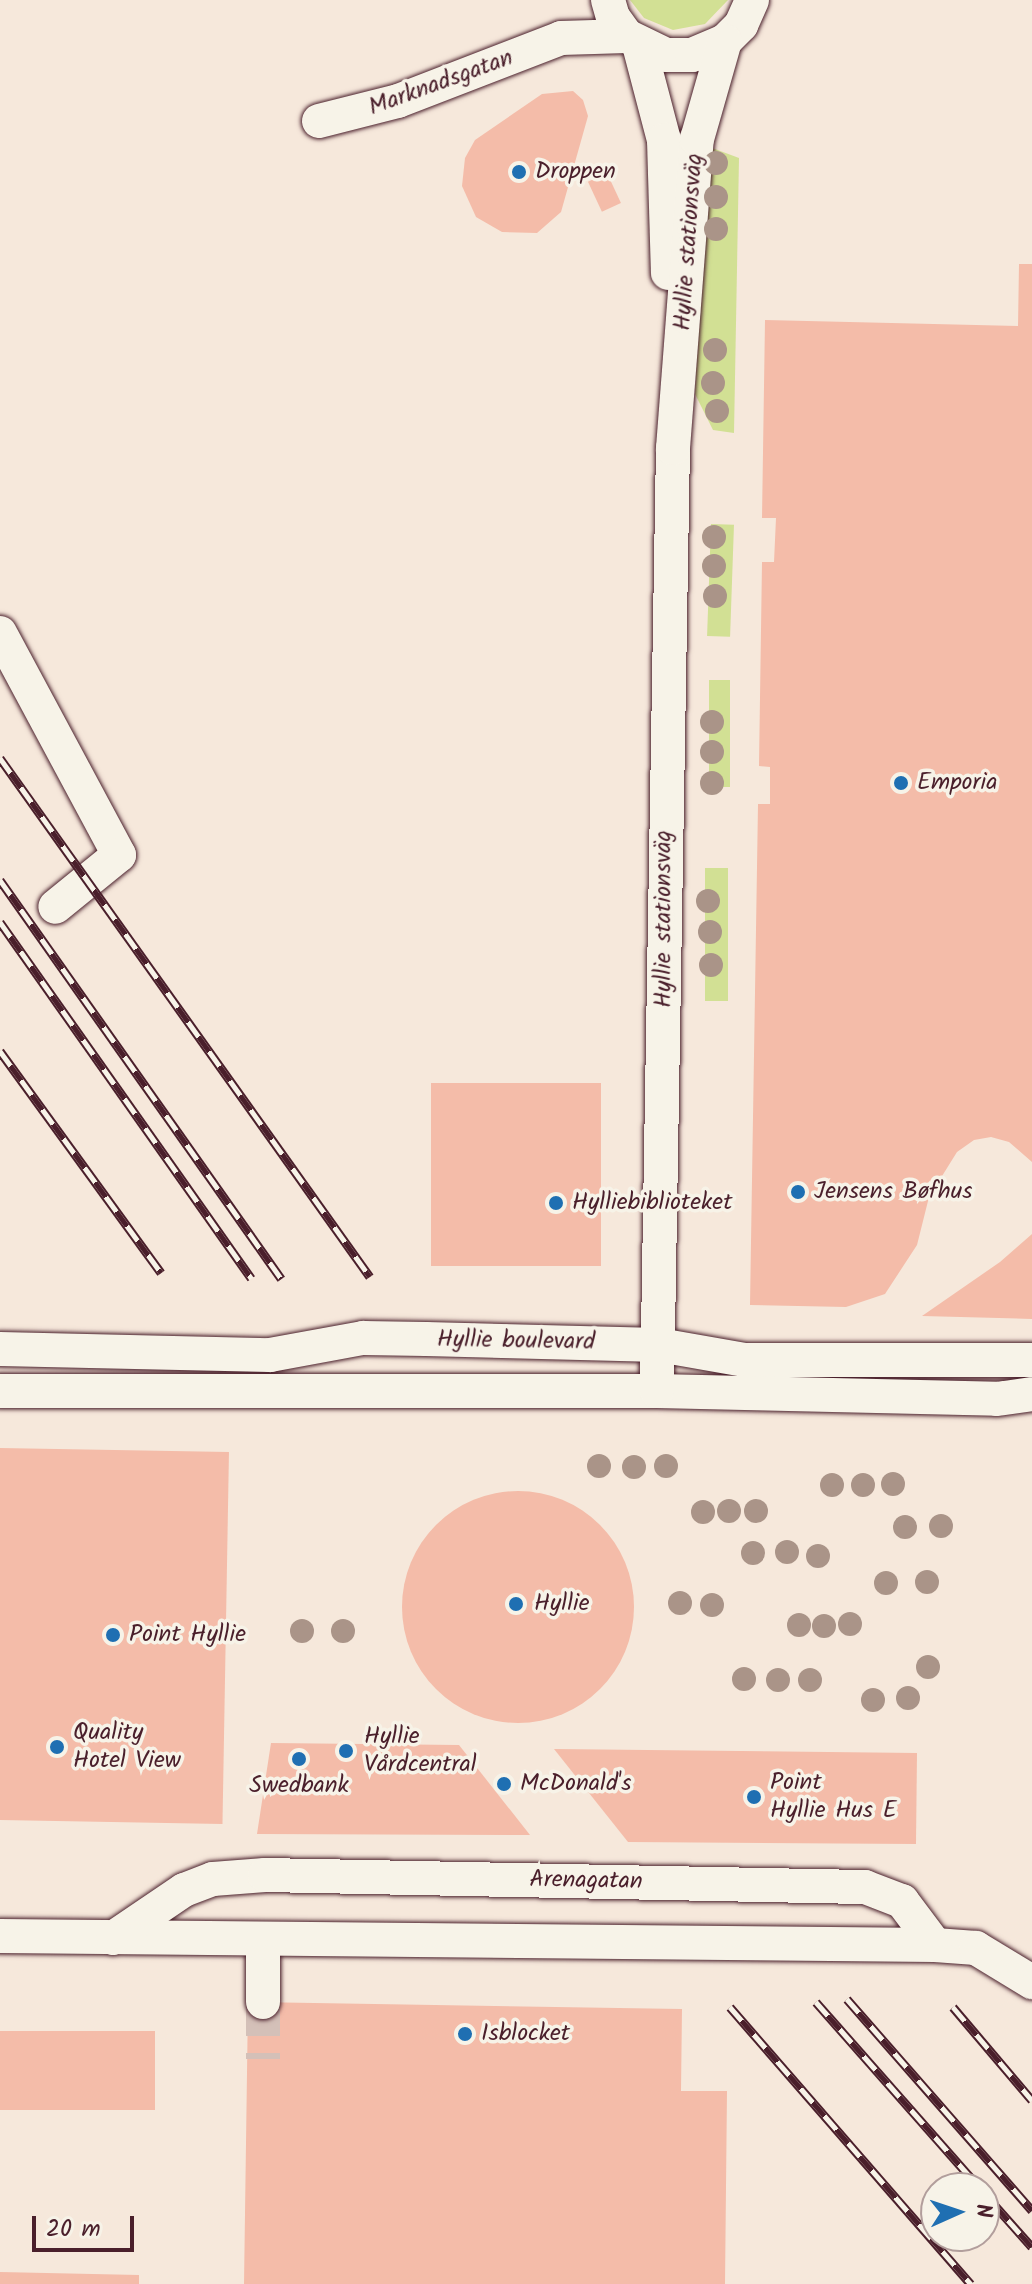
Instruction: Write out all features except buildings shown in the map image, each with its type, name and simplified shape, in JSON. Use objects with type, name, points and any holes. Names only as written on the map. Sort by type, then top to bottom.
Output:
[{"type":"street","name":"Marknadsgatan","points":[[561,38],[593,0]]},
{"type":"street","name":"Hyllie stationsväg","points":[[608,0],[613,17],[633,40],[664,140],[673,448],[657,1391]]},
{"type":"street","points":[[725,41],[741,25],[752,0]]},
{"type":"street","name":"Marknadsgatan","points":[[319,121],[398,101],[561,38],[633,40],[666,55],[692,55],[725,41]]},
{"type":"street","name":"Hyllie stationsväg","points":[[673,448],[697,139],[725,41]]},
{"type":"street","points":[[0,633],[119,855],[55,907]]},
{"type":"street","name":"Hyllie boulevard","points":[[0,1349],[270,1355],[363,1338],[659,1345],[745,1360],[1032,1360]]},
{"type":"street","name":"Hyllie boulevard","points":[[0,1391],[657,1391],[997,1399],[1032,1394]]},
{"type":"street","name":"Arenagatan","points":[[113,1938],[184,1890],[213,1879],[265,1875],[865,1887],[902,1901],[935,1945]]},
{"type":"street","points":[[213,1879],[218,1938]]},
{"type":"street","points":[[0,1936],[935,1945],[976,1948],[1032,1982]]},
{"type":"street","points":[[263,1939],[263,2002]]},
{"type":"green space","points":[[630,0],[728,0],[705,24],[673,30],[644,18]]},
{"type":"green space","points":[[707,146],[739,158],[734,433],[713,430],[695,394]]},
{"type":"green space","points":[[711,524],[734,525],[730,637],[707,636]]},
{"type":"green space","points":[[709,680],[730,680],[730,787],[709,787]]},
{"type":"green space","points":[[705,868],[728,868],[728,1001],[705,1001]]},
{"type":"tunnel","points":[[263,2002],[263,2059]]},
{"type":"railway","points":[[0,758],[370,1277]]},
{"type":"railway","points":[[0,880],[281,1279]]},
{"type":"railway","points":[[0,922],[251,1278]]},
{"type":"railway","points":[[0,1051],[161,1273]]},
{"type":"railway","points":[[847,1999],[1032,2210]]},
{"type":"railway","points":[[816,2002],[966,2172]]},
{"type":"railway","points":[[730,2007],[971,2284]]},
{"type":"railway","points":[[953,2007],[1032,2100]]},
{"type":"railway","points":[[1000,2211],[1032,2247]]},
{"type":"place","name":"Droppen","points":[[519,172]]},
{"type":"place","name":"Emporia","points":[[901,783]]},
{"type":"place","name":"Jensens Bøfhus","points":[[798,1192]]},
{"type":"place","name":"Hylliebiblioteket","points":[[556,1203]]},
{"type":"place","name":"Hyllie","points":[[516,1604]]},
{"type":"place","name":"Point Hyllie","points":[[113,1635]]},
{"type":"place","name":"Quality Hotel View","points":[[57,1747]]},
{"type":"place","name":"Hyllie Vårdcentral","points":[[346,1751]]},
{"type":"place","name":"Swedbank","points":[[299,1759]]},
{"type":"place","name":"McDonald's","points":[[504,1784]]},
{"type":"place","name":"Point Hyllie Hus E","points":[[754,1797]]},
{"type":"place","name":"Isblocket","points":[[465,2034]]}]
